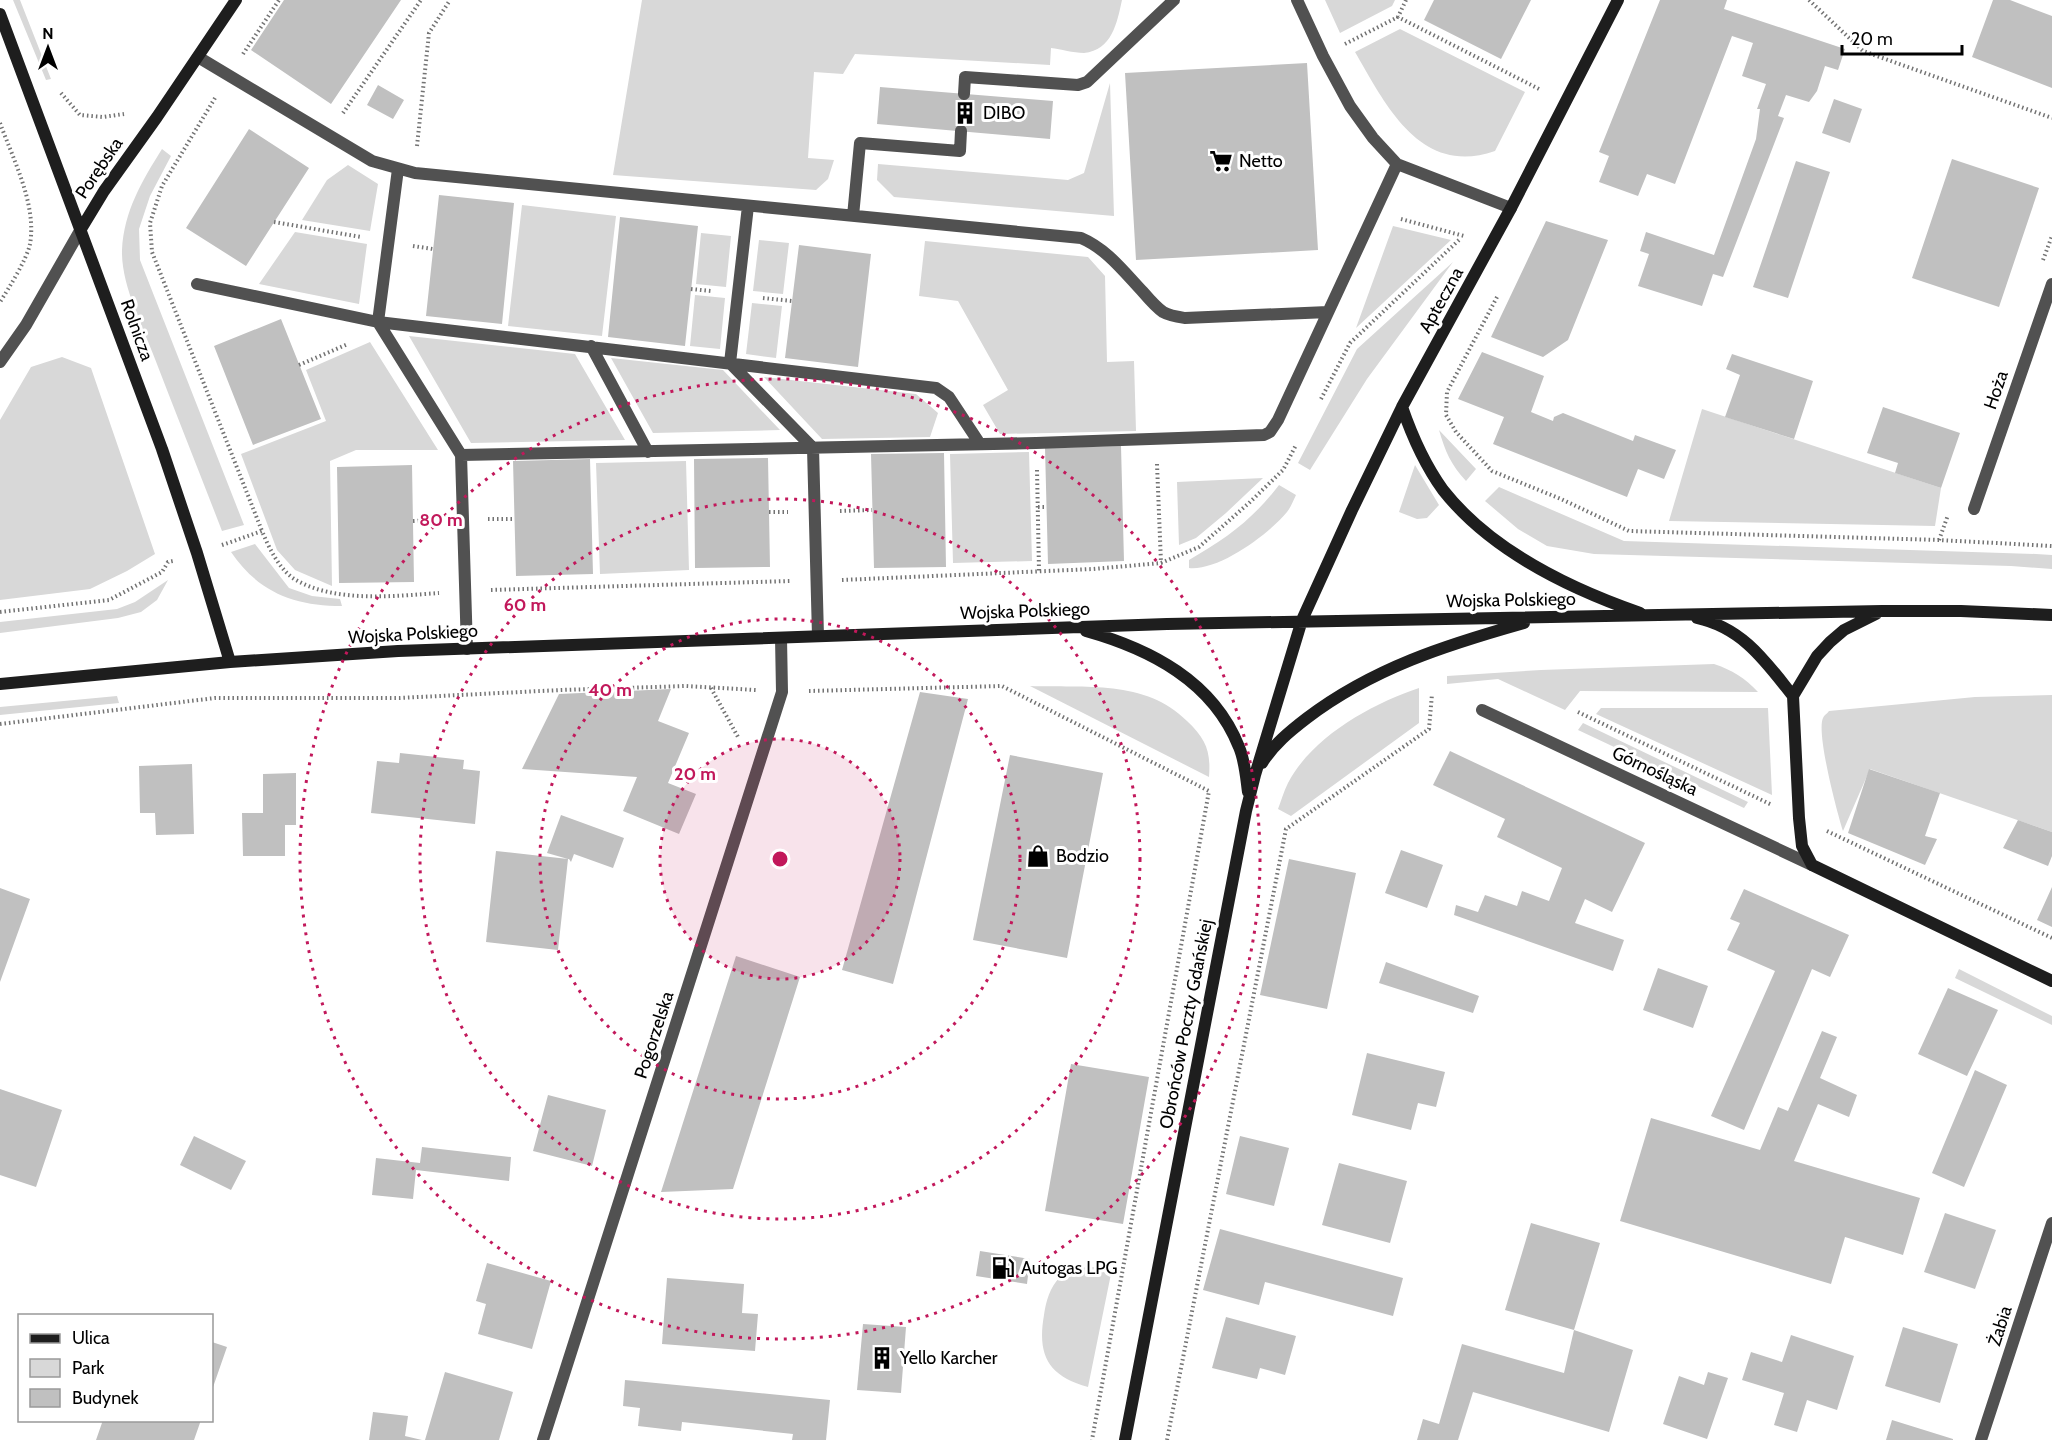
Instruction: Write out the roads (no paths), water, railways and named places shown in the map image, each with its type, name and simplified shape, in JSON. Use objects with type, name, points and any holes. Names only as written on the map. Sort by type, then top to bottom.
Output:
[{"type":"street","name":"Porębska","points":[[0,362],[26,325],[104,191],[236,0]]},
{"type":"street","points":[[964,94],[965,77],[1078,85],[1087,82],[1174,0]]},
{"type":"street","points":[[1297,0],[1350,106],[1373,138],[1397,164],[1511,208]]},
{"type":"street","name":"Apteczna","points":[[1302,620],[1402,407],[1511,208],[1618,0]]},
{"type":"street","name":"Rolnicza","points":[[0,14],[81,229],[197,553],[230,662]]},
{"type":"street","points":[[198,57],[372,162],[415,173],[1081,238],[1101,248],[1162,312],[1174,316],[1185,318],[1328,312]]},
{"type":"street","points":[[853,216],[860,143],[960,152],[961,131]]},
{"type":"street","points":[[461,455],[1255,437],[1270,432],[1278,420],[1397,164]]},
{"type":"street","points":[[398,169],[380,326],[461,455],[467,649]]},
{"type":"street","points":[[730,363],[748,206]]},
{"type":"street","points":[[197,284],[380,326],[591,346],[936,388],[949,397],[980,444]]},
{"type":"street","name":"Hoża","points":[[1974,509],[2052,284]]},
{"type":"street","points":[[591,346],[648,452]]},
{"type":"street","points":[[730,363],[813,448],[818,636]]},
{"type":"street","points":[[1402,407],[1424,458],[1442,487],[1456,505],[1496,541],[1548,573],[1611,603],[1647,616]]},
{"type":"street","points":[[1812,866],[1803,846],[1799,818],[1793,696],[1817,656],[1830,642],[1858,621],[1882,611]]},
{"type":"street","name":"Wojska Polskiego","points":[[0,684],[230,662],[399,651],[818,636],[1302,620],[1882,611],[1960,611],[2052,615]]},
{"type":"street","points":[[1682,615],[1704,620],[1734,632],[1746,641],[1793,696]]},
{"type":"street","points":[[1255,775],[1266,756],[1291,730],[1328,702],[1363,682],[1400,663],[1452,643],[1540,618]]},
{"type":"street","name":"Obrońców Poczty Gdańskiej","points":[[1125,1440],[1249,799],[1302,620]]},
{"type":"street","points":[[1076,628],[1155,656],[1179,670],[1195,683],[1224,718],[1239,747],[1249,799]]},
{"type":"street","name":"Pogorzelska","points":[[543,1440],[782,692],[781,638]]},
{"type":"street","name":"Górnośląska","points":[[1482,710],[2052,981]]},
{"type":"street","name":"Żabia","points":[[1981,1440],[2052,1223]]},
{"type":"place","name":"DIBO","points":[[965,113]]},
{"type":"place","name":"Netto","points":[[1221,161]]},
{"type":"place","name":"Bodzio","points":[[1038,856]]},
{"type":"place","name":"Autogas LPG","points":[[1003,1268]]},
{"type":"place","name":"Yello Karcher","points":[[882,1358]]}]
